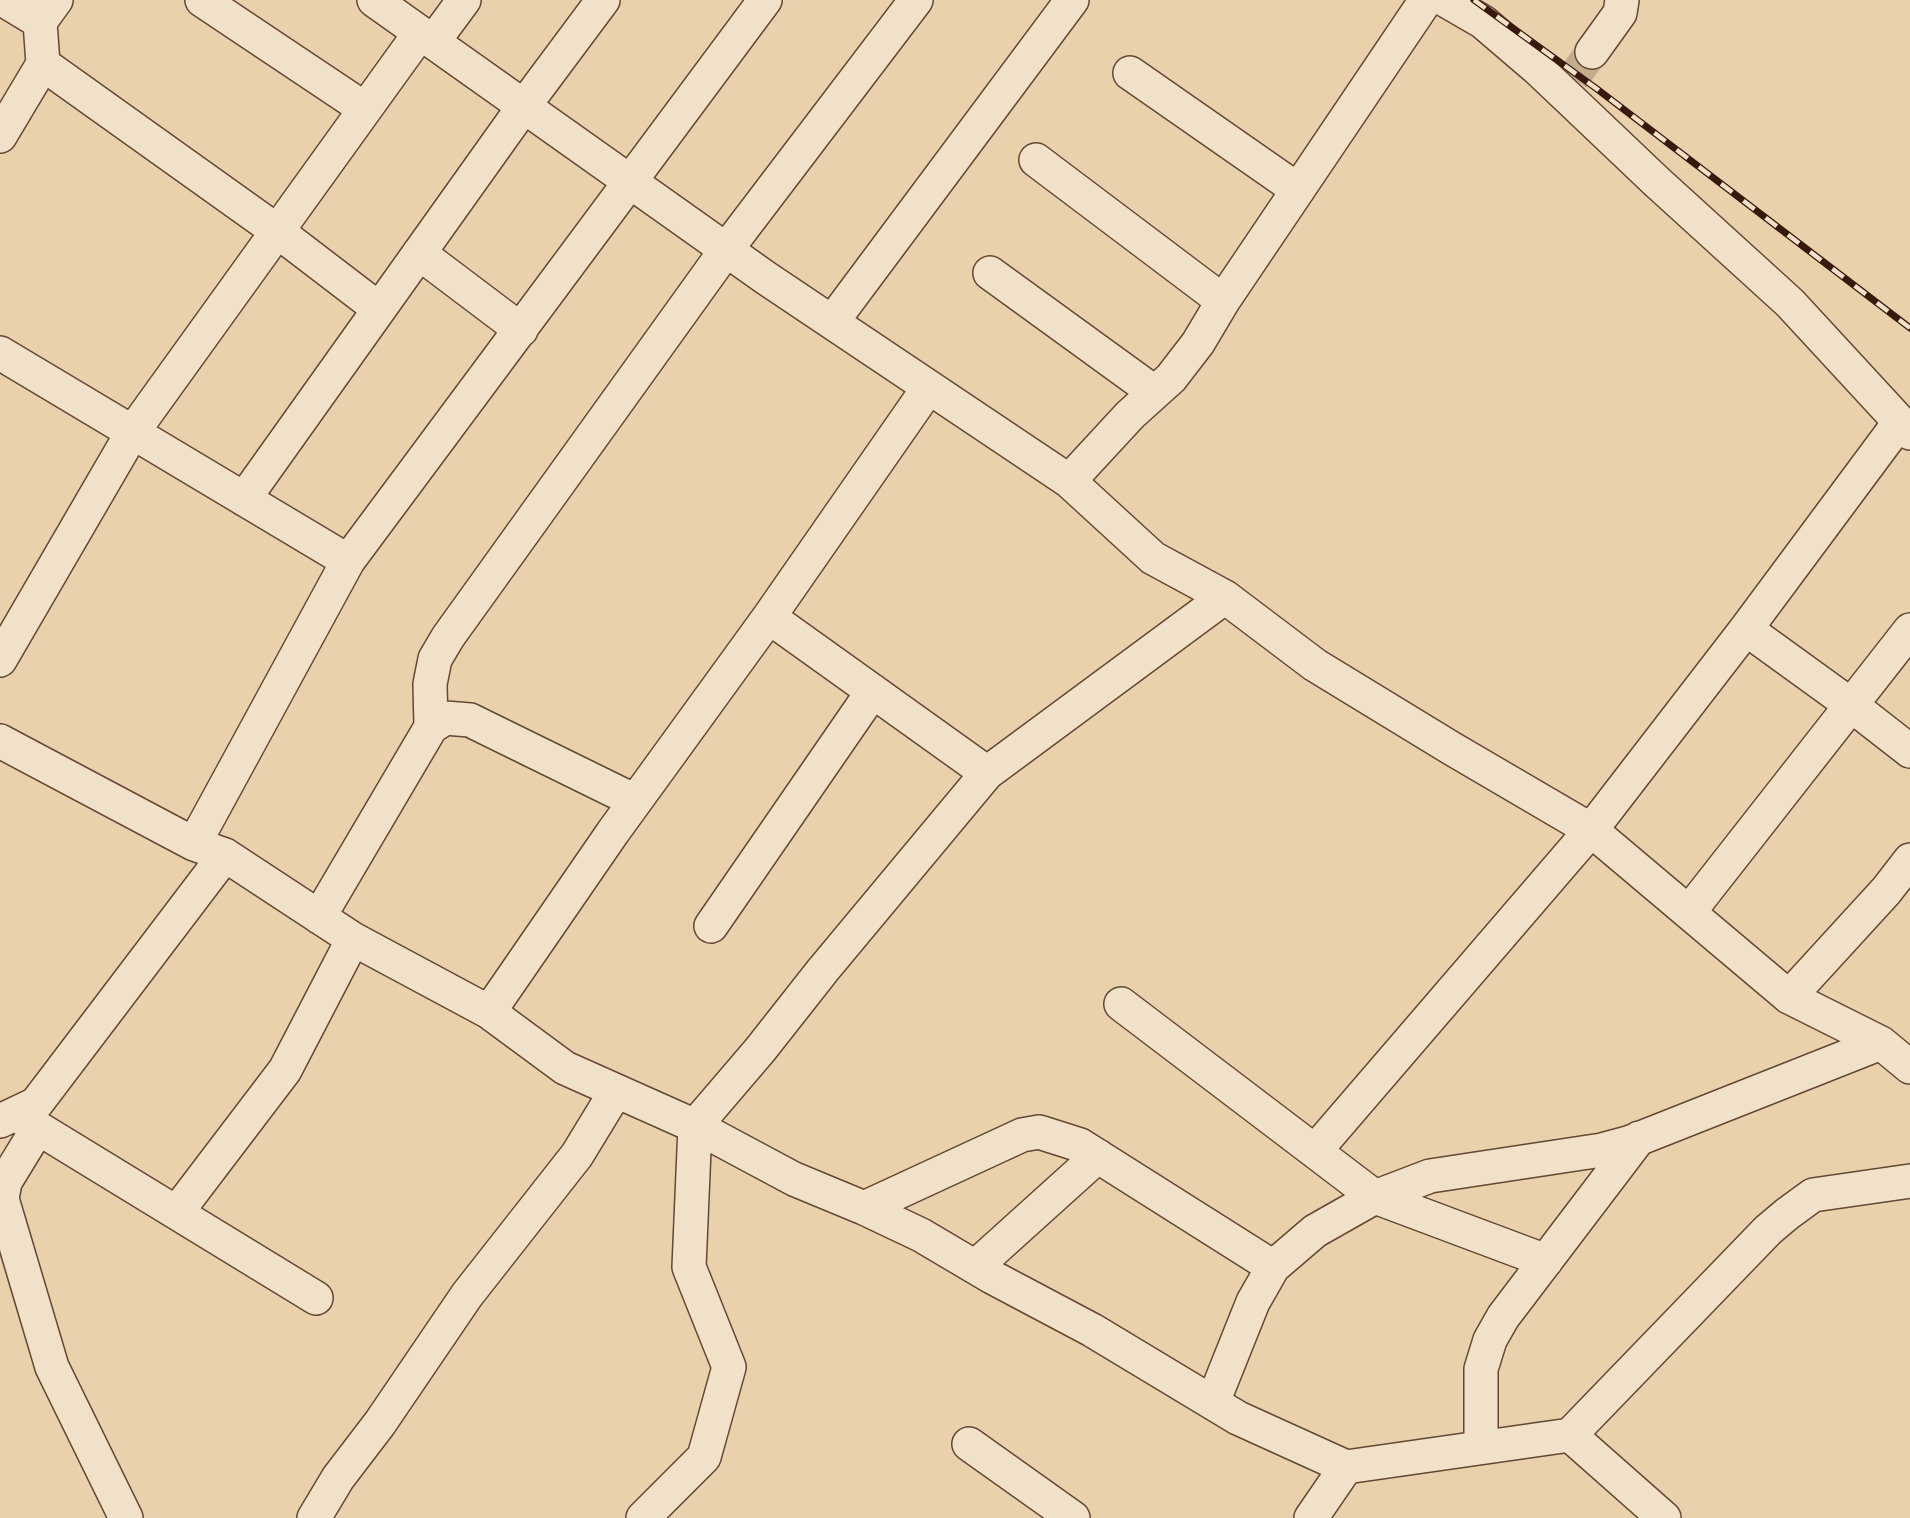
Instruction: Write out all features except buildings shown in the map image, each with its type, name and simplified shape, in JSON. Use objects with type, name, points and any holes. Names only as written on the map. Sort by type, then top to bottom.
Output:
[{"type":"street","points":[[0,136],[43,64],[48,11],[4,0]]},
{"type":"street","points":[[202,0],[365,109]]},
{"type":"street","points":[[374,0],[726,250],[1069,481],[1153,558],[1225,597],[1315,665],[1591,830],[1789,997],[1881,1043],[1910,1067]]},
{"type":"street","points":[[0,660],[132,433],[365,109],[427,37],[464,0]]},
{"type":"street","points":[[244,499],[524,106],[603,0]]},
{"type":"street","points":[[194,844],[348,561],[765,0]]},
{"type":"street","points":[[430,728],[430,684],[435,659],[448,637],[726,250],[916,0]]},
{"type":"street","points":[[831,322],[1072,0]]},
{"type":"street","points":[[1069,481],[1130,415],[1171,378],[1198,343],[1223,301],[1426,0]]},
{"type":"street","points":[[1315,1151],[1591,830],[1905,428],[1790,303],[1657,182],[1568,85],[1483,22],[1445,0]]},
{"type":"street","points":[[1592,52],[1620,13],[1622,0]]},
{"type":"street","points":[[43,64],[278,231],[379,309]]},
{"type":"street","points":[[1130,73],[1298,190]]},
{"type":"street","points":[[1036,160],[1223,301]]},
{"type":"street","points":[[419,254],[520,330]]},
{"type":"street","points":[[990,273],[1154,392]]},
{"type":"street","points":[[0,353],[348,561]]},
{"type":"street","points":[[489,1012],[635,801],[769,616],[929,387]]},
{"type":"street","points":[[643,1518],[704,1457],[729,1367],[689,1267],[695,1126],[987,773],[1225,597]]},
{"type":"street","points":[[769,616],[987,773]]},
{"type":"street","points":[[1746,629],[1910,751]]},
{"type":"street","points":[[1689,912],[1910,630]]},
{"type":"street","points":[[711,926],[873,691]]},
{"type":"street","points":[[319,917],[430,728],[445,718],[470,720],[635,801]]},
{"type":"street","points":[[0,741],[194,844],[225,855],[353,939],[489,1012],[565,1068],[695,1126],[794,1179],[921,1235],[975,1267],[1092,1329],[1238,1418],[1346,1467],[1570,1435],[1768,1230],[1787,1214],[1813,1195],[1910,1181]]},
{"type":"street","points":[[126,1518],[52,1367],[2,1199],[18,1121],[36,1104],[225,855]]},
{"type":"street","points":[[1789,997],[1887,891],[1910,860]]},
{"type":"street","points":[[177,1212],[285,1070],[353,939]]},
{"type":"street","points":[[1121,1004],[1375,1197],[1546,1261]]},
{"type":"street","points":[[1213,1402],[1253,1302],[1273,1267],[1315,1231],[1375,1197],[1430,1176],[1602,1150],[1639,1138],[1881,1043]]},
{"type":"street","points":[[314,1518],[338,1478],[380,1423],[467,1295],[577,1155],[615,1091]]},
{"type":"street","points":[[18,1121],[177,1212],[316,1298]]},
{"type":"street","points":[[864,1208],[1022,1135],[1039,1132],[1080,1145],[1273,1267]]},
{"type":"street","points":[[1481,1446],[1481,1369],[1490,1340],[1503,1317],[1639,1138]]},
{"type":"street","points":[[975,1267],[1098,1156]]},
{"type":"street","points":[[1570,1435],[1664,1518]]},
{"type":"street","points":[[969,1444],[1073,1518]]},
{"type":"street","points":[[1311,1518],[1346,1467]]},
{"type":"tunnel","points":[[1573,78],[1592,52]]},
{"type":"railway","points":[[1474,0],[1597,89],[1910,328]]}]
